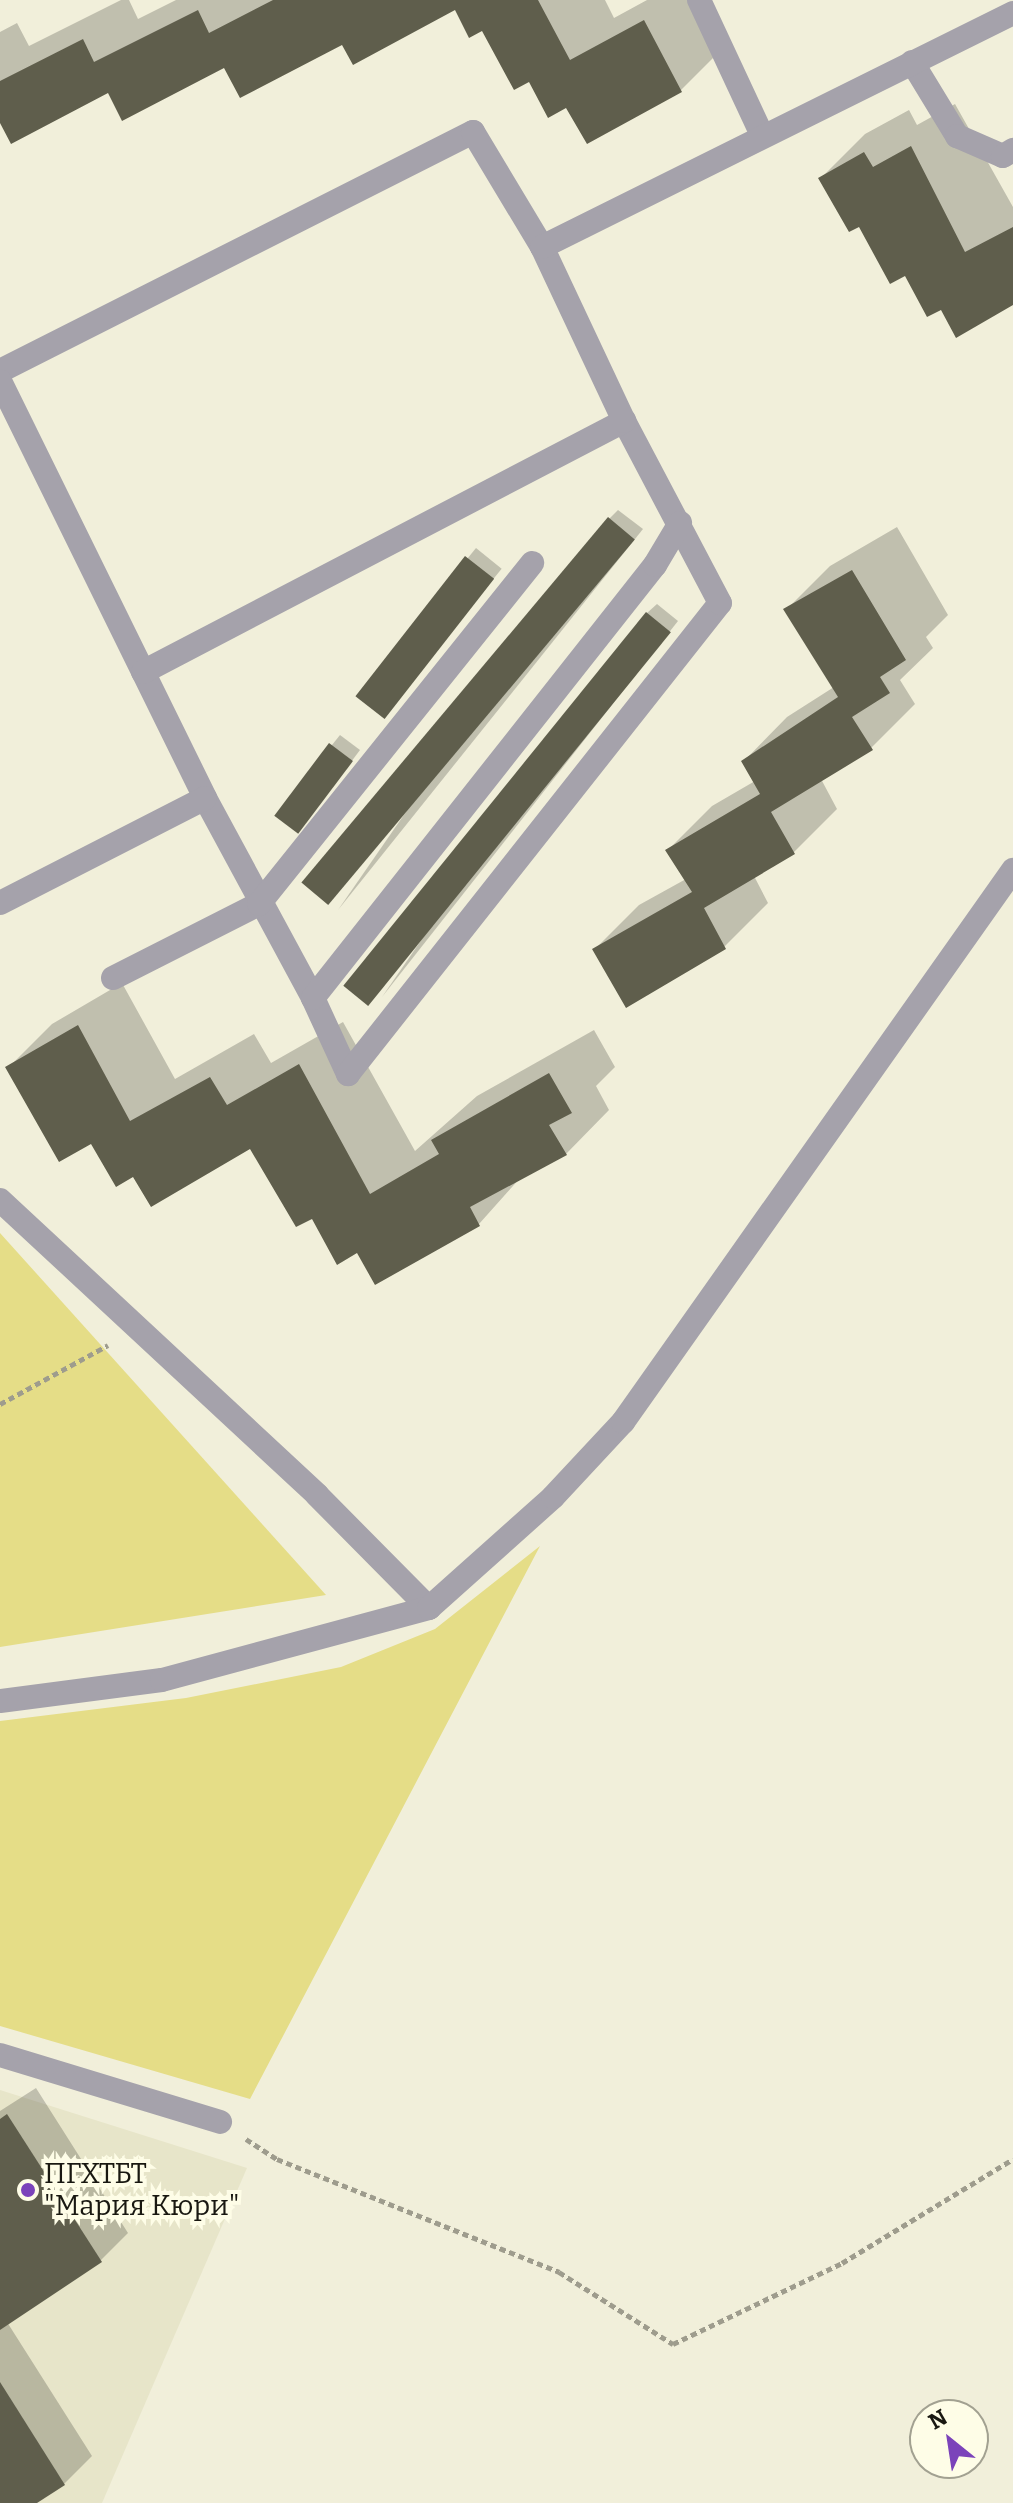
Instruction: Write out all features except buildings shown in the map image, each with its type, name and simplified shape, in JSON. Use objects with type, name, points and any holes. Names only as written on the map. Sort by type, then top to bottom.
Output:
[{"type":"street","points":[[699,0],[762,135]]},
{"type":"street","points":[[542,247],[762,135],[1013,13]]},
{"type":"street","points":[[912,62],[957,136],[1003,156],[1013,150]]},
{"type":"street","points":[[0,371],[473,132],[542,247],[624,421],[720,603],[348,1074],[313,998],[259,904],[205,798],[0,381]]},
{"type":"street","points":[[143,672],[624,421]]},
{"type":"street","points":[[313,998],[655,565],[680,523]]},
{"type":"street","points":[[113,978],[259,904],[532,563]]},
{"type":"street","points":[[0,903],[205,798]]},
{"type":"street","points":[[0,1701],[162,1680],[429,1608],[553,1497],[623,1422],[1013,870]]},
{"type":"street","points":[[0,1200],[429,1608]]},
{"type":"street","points":[[0,2055],[220,2122]]},
{"type":"path","points":[[0,1404],[137,1328]]},
{"type":"path","points":[[220,2122],[277,2159],[559,2272],[673,2344],[842,2263],[1013,2159]]},
{"type":"shaded area","points":[[0,1233],[326,1595],[0,1647]]},
{"type":"shaded area","points":[[540,1546],[250,2099],[0,2026],[0,1721],[186,1698],[341,1667],[435,1629]]},
{"type":"shaded area","points":[[0,2090],[247,2168],[102,2503],[0,2503]]},
{"type":"place","name":"ПГХТБТ \"Мария Кюри\"","points":[[28,2190]]}]
